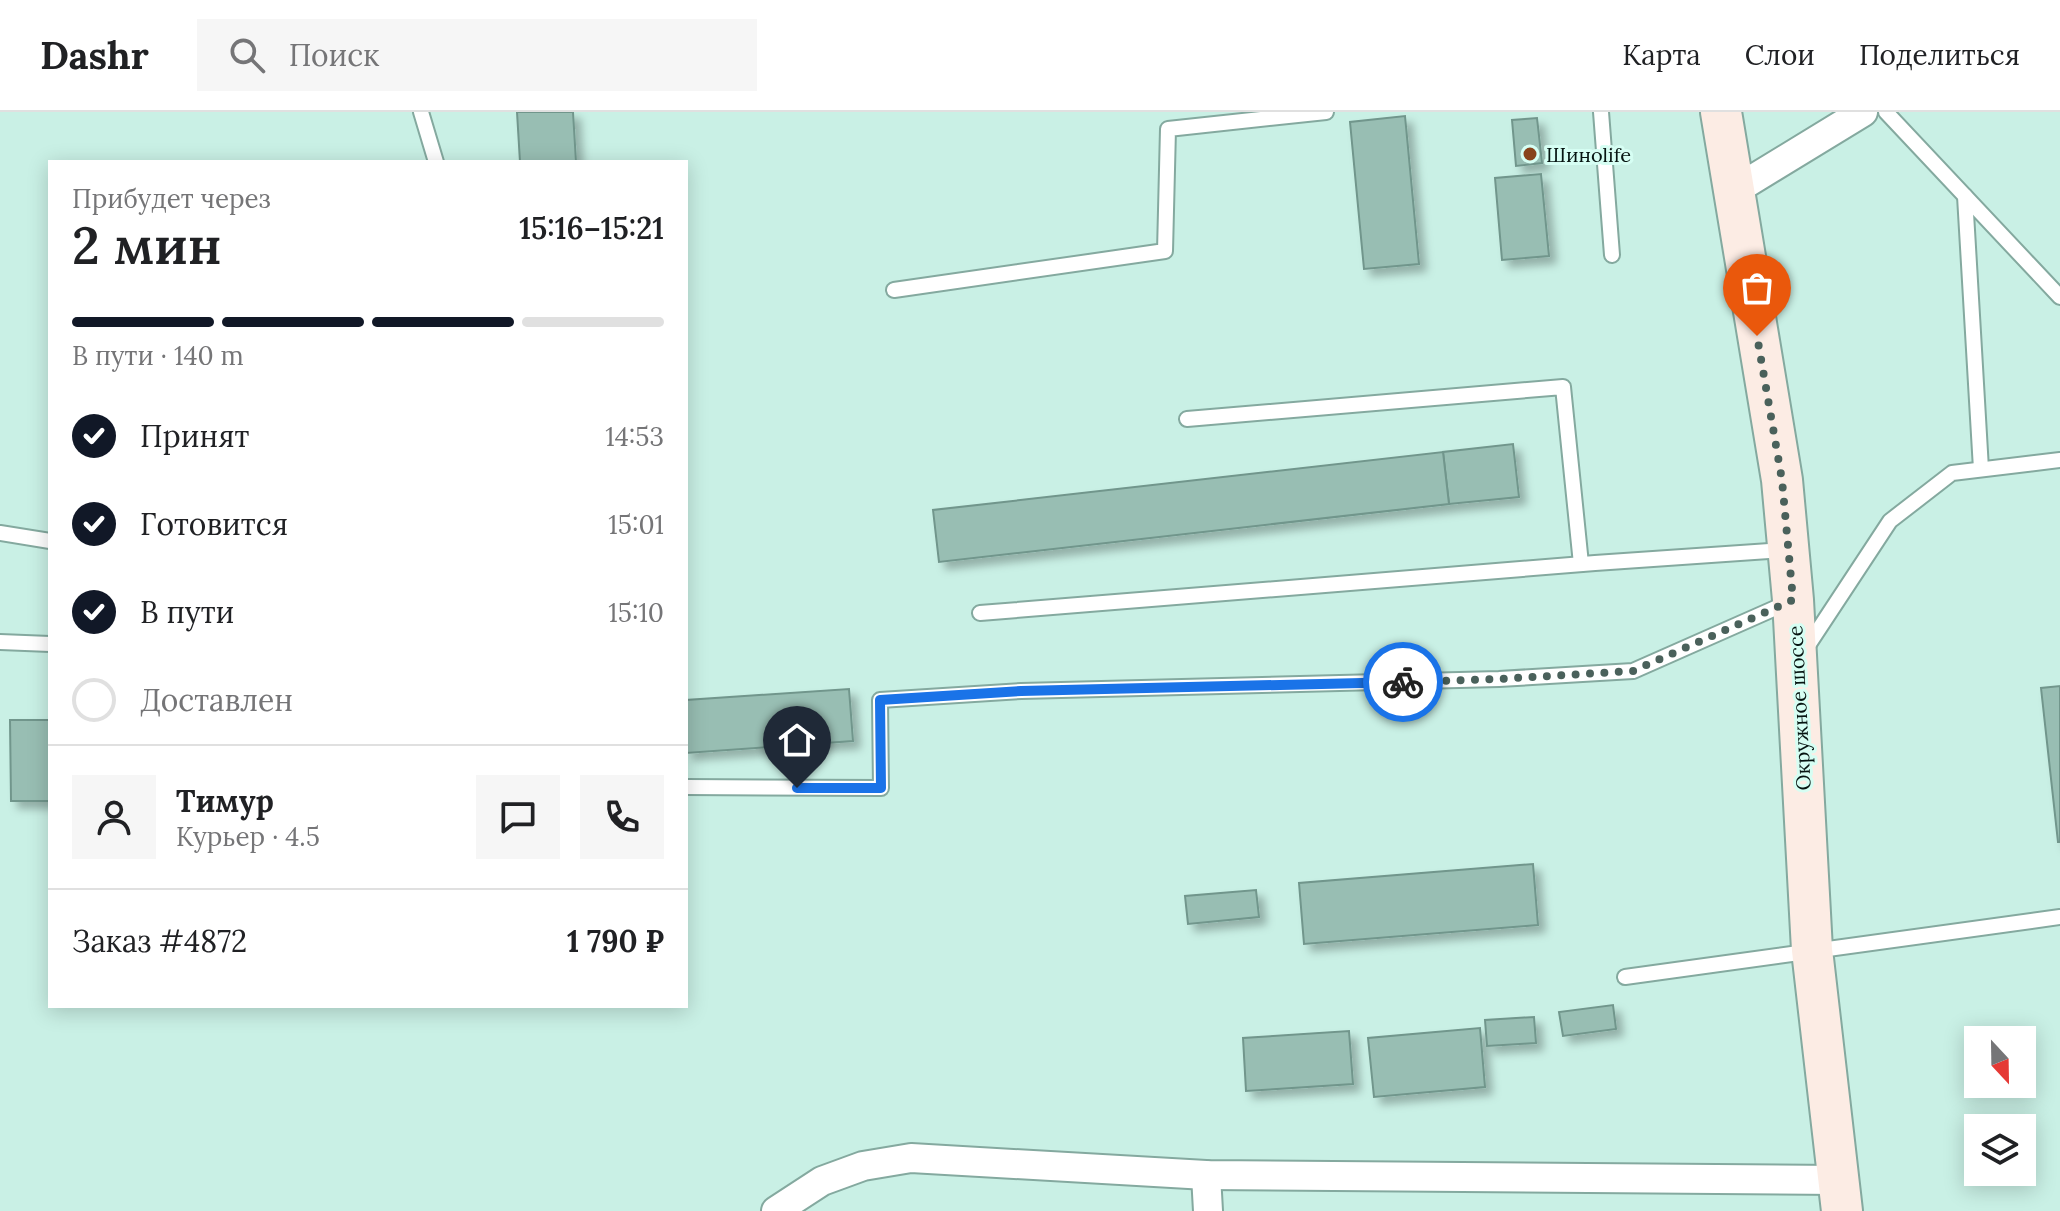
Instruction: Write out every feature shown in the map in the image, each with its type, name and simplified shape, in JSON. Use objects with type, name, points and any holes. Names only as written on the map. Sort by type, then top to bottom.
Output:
[{"type":"street","name":"Окружное шоссе","points":[[1721,112],[1782,480],[1793,600],[1812,950],[1841,1196]]},
{"type":"street","points":[[1732,192],[1863,112]]},
{"type":"street","points":[[776,1211],[822,1181],[863,1166],[911,1158],[1206,1175],[1841,1196]]},
{"type":"street","points":[[1206,1175],[1208,1211]]},
{"type":"lane","points":[[421,112],[435,160]]},
{"type":"lane","points":[[894,290],[1165,251],[1168,129],[1326,112]]},
{"type":"lane","points":[[1601,112],[1612,255]]},
{"type":"lane","points":[[1886,112],[2060,297]]},
{"type":"lane","points":[[1965,196],[1981,469]]},
{"type":"lane","points":[[1187,419],[1563,387],[1581,564]]},
{"type":"lane","points":[[1796,663],[1890,521],[1952,473],[2060,460]]},
{"type":"lane","points":[[0,533],[48,541]]},
{"type":"lane","points":[[980,613],[1789,550]]},
{"type":"lane","points":[[688,787],[881,788],[880,700],[1021,691],[1499,679],[1633,671],[1793,600]]},
{"type":"lane","points":[[0,642],[48,644]]},
{"type":"lane","points":[[1625,977],[2060,917]]},
{"type":"building","points":[[517,112],[573,112],[576,160],[520,160]]},
{"type":"building","points":[[1405,116],[1419,264],[1364,269],[1350,122]]},
{"type":"building","points":[[1537,118],[1542,163],[1516,166],[1512,120]]},
{"type":"building","points":[[1541,174],[1549,256],[1502,260],[1495,178]]},
{"type":"building","points":[[1513,444],[1519,497],[1449,504],[1443,452]]},
{"type":"building","points":[[1443,452],[1449,504],[939,562],[933,510]]},
{"type":"building","points":[[2060,686],[2060,842],[2058,842],[2041,688]]},
{"type":"building","points":[[849,689],[853,741],[688,753],[688,700]]},
{"type":"building","points":[[10,720],[48,720],[48,801],[11,801]]},
{"type":"building","points":[[1533,864],[1538,925],[1304,944],[1299,883]]},
{"type":"building","points":[[1256,890],[1259,917],[1188,924],[1185,896]]},
{"type":"building","points":[[1613,1005],[1616,1029],[1563,1036],[1559,1012]]},
{"type":"building","points":[[1534,1017],[1536,1043],[1487,1046],[1485,1020]]},
{"type":"building","points":[[1480,1028],[1485,1087],[1374,1097],[1368,1038]]},
{"type":"building","points":[[1349,1031],[1353,1084],[1246,1091],[1243,1038]]},
{"type":"way so far","points":[[1403,682],[1633,671],[1793,600],[1782,480],[1757,336]]},
{"type":"place","name":"Шиноlife","points":[[1530,154]]},
{"type":"route","points":[[797,788],[881,788],[880,700],[1021,691],[1403,682]]}]
